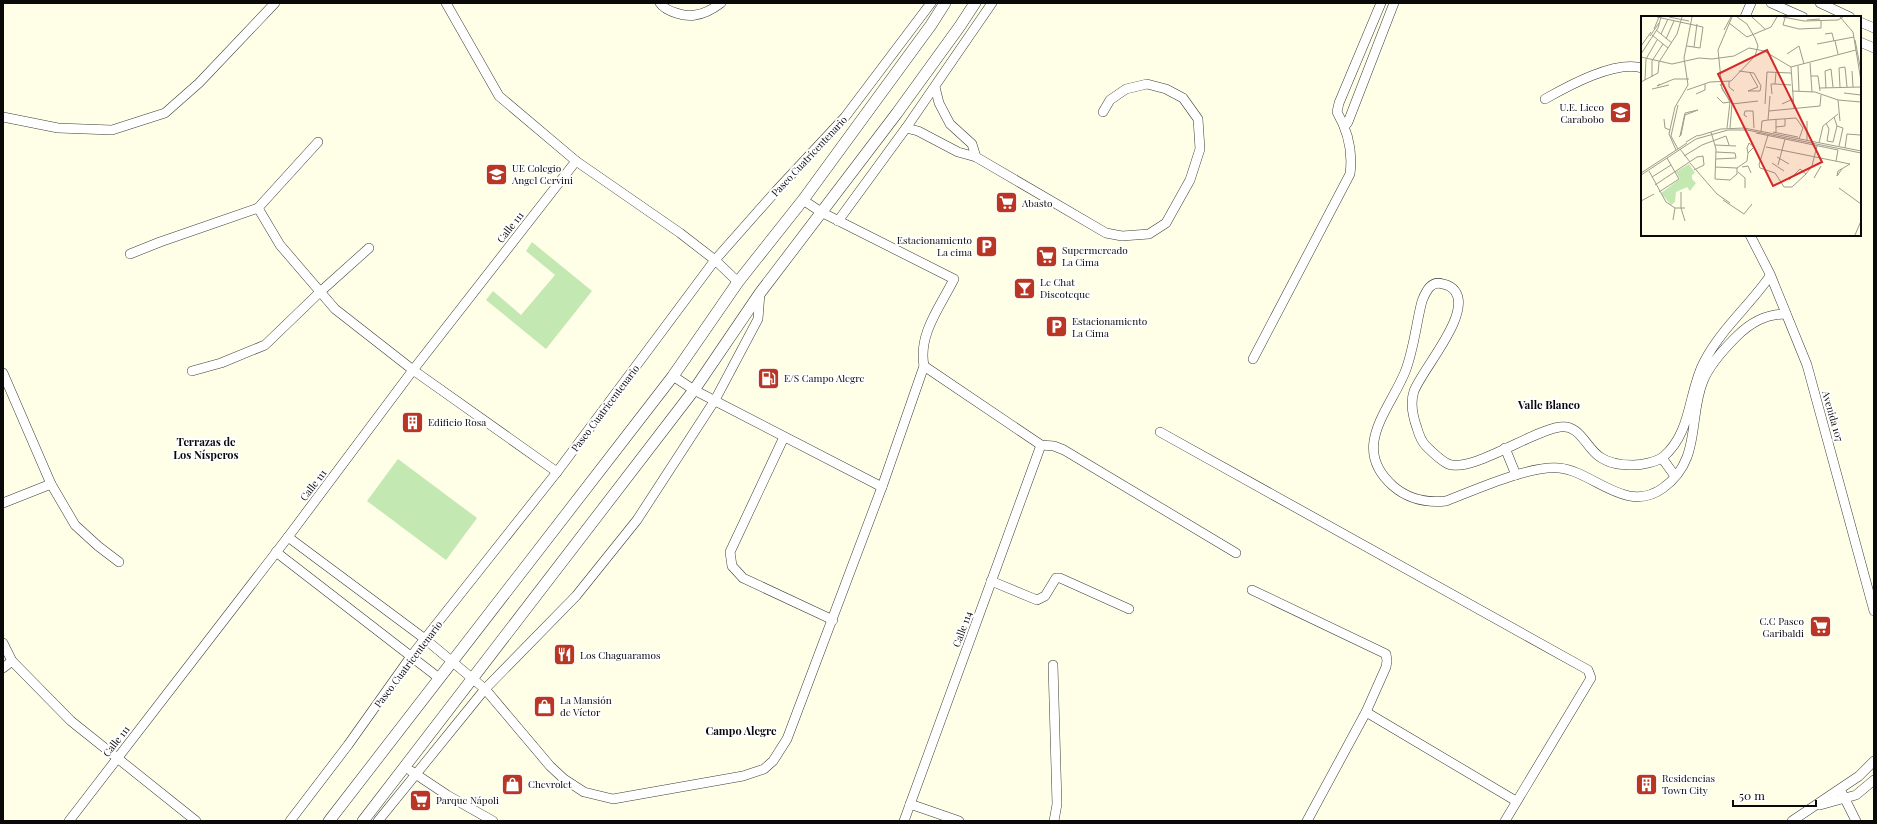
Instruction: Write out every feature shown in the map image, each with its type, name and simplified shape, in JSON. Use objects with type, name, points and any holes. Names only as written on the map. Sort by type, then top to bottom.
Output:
[{"type":"street","points":[[3,116],[58,128],[112,130],[165,113],[199,83],[275,3]]},
{"type":"street","points":[[446,3],[499,96],[576,162],[680,233],[715,260],[738,282]]},
{"type":"street","points":[[660,3],[662,6],[674,12],[694,16],[711,11],[721,3]]},
{"type":"street","name":"Paseo Cuatricentenario","points":[[290,821],[348,745],[412,655],[557,472],[715,260],[776,191],[846,117],[931,3]]},
{"type":"street","name":"Paseo Cuatricentenario","points":[[329,821],[673,376],[738,282],[803,200],[931,25],[945,3]]},
{"type":"street","points":[[363,821],[473,680],[694,390],[760,293],[951,39],[975,3]]},
{"type":"street","points":[[838,221],[935,87],[992,3]]},
{"type":"street","points":[[1253,359],[1350,174],[1352,160],[1345,126],[1337,112],[1339,103],[1381,3]]},
{"type":"street","points":[[1345,126],[1348,122],[1394,3]]},
{"type":"street","points":[[1745,16],[1751,3]]},
{"type":"street","points":[[1771,3],[1801,16]]},
{"type":"street","points":[[1820,3],[1848,16]]},
{"type":"street","points":[[1861,22],[1874,28]]},
{"type":"street","points":[[1861,42],[1874,48]]},
{"type":"street","points":[[1545,99],[1581,79],[1621,68],[1634,66],[1641,68]]},
{"type":"street","points":[[906,128],[918,131],[958,152],[976,157],[1106,233],[1122,236],[1149,234],[1166,223],[1190,180],[1200,149],[1198,120],[1183,98],[1166,89],[1147,84],[1126,89],[1110,100],[1103,112]]},
{"type":"street","points":[[935,87],[939,103],[950,124],[972,144],[976,157]]},
{"type":"street","points":[[130,254],[258,208],[318,142]]},
{"type":"street","name":"Calle 111","points":[[69,821],[288,537],[413,370],[576,162]]},
{"type":"street","points":[[288,537],[425,639],[485,689],[550,766],[564,779],[584,792],[613,799],[743,776],[764,768],[773,762],[780,751],[833,620],[882,487],[924,366],[922,354],[923,343],[941,302],[954,279],[838,221],[803,200]]},
{"type":"street","points":[[258,208],[280,245],[335,309],[413,370],[557,472]]},
{"type":"street","name":"Avenida 107","points":[[1750,236],[1770,276],[1807,365],[1874,611]]},
{"type":"street","points":[[192,371],[221,363],[265,345],[320,292],[369,248]]},
{"type":"street","points":[[1770,276],[1742,312],[1724,332],[1704,362],[1688,416],[1678,440],[1662,458],[1640,465],[1615,464],[1599,457],[1575,430],[1562,426],[1550,429],[1505,448],[1485,459],[1466,464],[1450,465],[1436,456],[1422,442],[1413,419],[1412,404],[1414,392],[1423,372],[1440,350],[1458,311],[1456,291],[1450,286],[1438,282],[1432,284],[1425,293],[1422,301],[1412,352],[1404,373],[1374,436],[1372,451],[1375,461],[1381,474],[1404,495],[1434,502],[1446,501],[1516,475],[1546,468],[1573,470],[1602,487],[1633,497],[1654,493],[1664,488],[1684,464],[1691,445],[1695,427],[1696,411],[1703,381],[1719,355],[1750,324],[1764,317],[1775,314],[1786,314]]},
{"type":"street","points":[[378,821],[485,689],[576,596],[618,546],[637,520],[716,400],[758,319],[760,293]]},
{"type":"street","points":[[1742,312],[1750,324]]},
{"type":"street","points":[[924,366],[1041,445],[1054,446],[1064,450],[1236,553]]},
{"type":"street","points":[[3,373],[51,484],[75,525],[98,546],[120,562]]},
{"type":"street","points":[[673,376],[694,390],[716,400],[770,428],[784,437],[882,487]]},
{"type":"street","points":[[1160,432],[1588,670],[1591,678],[1505,821]]},
{"type":"street","points":[[784,437],[730,552],[732,566],[743,578],[833,620]]},
{"type":"street","name":"Calle 114","points":[[904,821],[1041,445]]},
{"type":"street","points":[[1505,448],[1516,475]]},
{"type":"street","points":[[1662,458],[1675,476]]},
{"type":"street","points":[[3,503],[51,484]]},
{"type":"street","points":[[276,552],[440,678]]},
{"type":"street","points":[[991,581],[1037,600],[1045,596],[1056,578],[1060,578],[1129,609]]},
{"type":"street","points":[[1252,590],[1386,654],[1386,667],[1366,712],[1307,821]]},
{"type":"street","points":[[3,643],[12,661],[71,720],[196,821]]},
{"type":"street","points":[[3,668],[12,661]]},
{"type":"street","points":[[1053,665],[1057,804],[1054,821]]},
{"type":"street","points":[[1366,712],[1516,801]]},
{"type":"street","points":[[1792,821],[1859,776],[1874,760]]},
{"type":"street","points":[[405,767],[447,795],[492,821]]},
{"type":"street","points":[[1811,808],[1856,795],[1874,780]]},
{"type":"street","points":[[1840,788],[1856,821]]},
{"type":"street","points":[[910,804],[959,821]]},
{"type":"green space","points":[[532,242],[592,291],[546,349],[486,300],[493,291],[521,315],[555,275],[526,251]]},
{"type":"green space","points":[[398,459],[477,518],[446,560],[367,501]]},
{"type":"place","name":"U.E. Liceo Carabobo","points":[[1620,113]]},
{"type":"place","name":"UE Colegio Angel Cervini","points":[[496,174]]},
{"type":"place","name":"Abasto","points":[[1006,203]]},
{"type":"place","name":"Estacionamiento La cima","points":[[987,246]]},
{"type":"place","name":"Supermercado La Cima","points":[[1046,256]]},
{"type":"place","name":"Le Chat Discoteque","points":[[1025,288]]},
{"type":"place","name":"Estacionamiento La Cima","points":[[1057,327]]},
{"type":"place","name":"E/S Campo Alegre","points":[[769,378]]},
{"type":"place","name":"Edificio Rosa","points":[[413,422]]},
{"type":"place","name":"C.C Paseo Garibaldi","points":[[1820,627]]},
{"type":"place","name":"Los Chaguaramos","points":[[565,655]]},
{"type":"place","name":"La Mansión de Víctor","points":[[544,706]]},
{"type":"place","name":"Chevrolet","points":[[512,784]]},
{"type":"place","name":"Residencias Town City","points":[[1647,784]]},
{"type":"place","name":"Parque Nápoli","points":[[420,800]]},
{"type":"district","name":"Valle Blanco","points":[[1549,404]]},
{"type":"district","name":"Terrazas de Los Nísperos","points":[[206,447]]},
{"type":"district","name":"Campo Alegre","points":[[741,730]]}]
